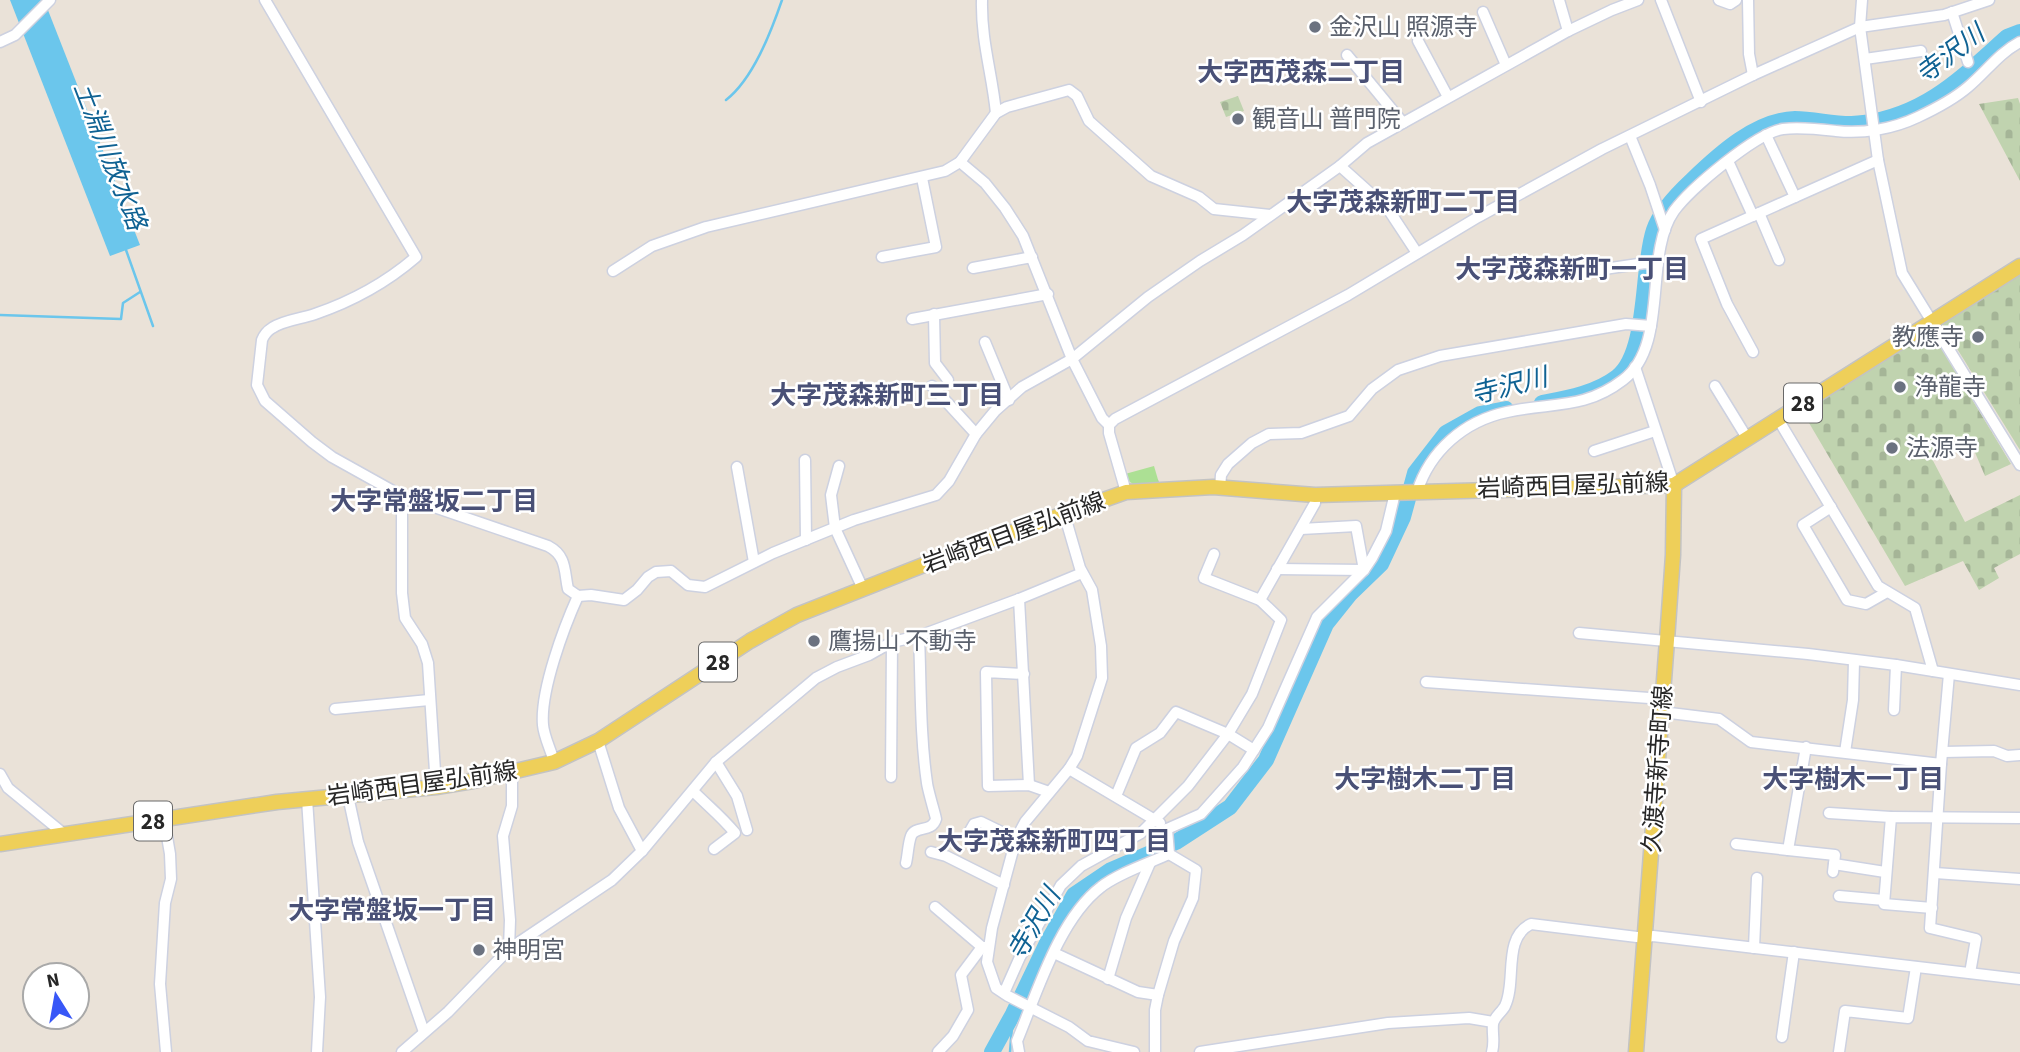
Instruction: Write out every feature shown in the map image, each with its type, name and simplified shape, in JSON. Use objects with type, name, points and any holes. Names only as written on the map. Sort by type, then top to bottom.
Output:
[{"type":"main road","name":"岩崎西目屋弘前線","points":[[0,844],[307,799],[436,787],[554,762],[598,741],[750,641],[797,615],[1126,492],[1220,488],[1315,495],[1674,485],[2020,267]]},
{"type":"main road","name":"久渡寺新寺町線","points":[[1636,1052],[1667,640],[1674,485]]},
{"type":"street","points":[[0,42],[15,35],[50,0]]},
{"type":"street","points":[[265,0],[415,257],[388,279],[371,288],[316,314],[274,327],[265,334],[257,385],[265,401],[332,457],[402,496],[558,551],[564,560],[568,589],[578,596],[592,595],[624,600],[648,577],[661,571],[671,571],[688,584],[705,587],[754,562],[855,520],[936,495],[949,481],[976,434],[995,411],[1022,387],[1072,359],[1148,297],[1243,235],[1340,166],[1367,143],[1568,31],[1638,0]]},
{"type":"street","points":[[982,0],[983,43],[992,79],[996,113]]},
{"type":"street","points":[[1559,0],[1568,31]]},
{"type":"street","points":[[1661,0],[1701,102]]},
{"type":"street","points":[[1718,0],[1731,4],[1736,0]]},
{"type":"street","points":[[1748,0],[1749,54],[1753,75]]},
{"type":"street","points":[[1862,0],[1860,27],[1878,160],[1902,273],[2020,465]]},
{"type":"street","points":[[1109,425],[1163,392],[1348,295],[1580,161],[1753,75],[1860,27],[1952,12],[1989,0]]},
{"type":"street","points":[[1483,12],[1506,65]]},
{"type":"street","points":[[1952,12],[1968,62]]},
{"type":"street","points":[[1418,41],[1448,97]]},
{"type":"street","points":[[1167,830],[1201,814],[1243,766],[1268,728],[1317,617],[1364,570],[1406,493],[1435,455],[1454,436],[1476,423],[1506,412],[1587,401],[1626,379],[1645,348],[1645,326],[1665,230],[1674,212],[1692,191],[1766,135],[1780,129],[1811,128],[1838,132],[1875,129],[1916,118],[1968,88],[2003,54],[2020,42]]},
{"type":"street","points":[[1865,59],[1920,51]]},
{"type":"street","points":[[1347,55],[1403,123]]},
{"type":"street","points":[[613,271],[652,246],[706,227],[945,171],[960,162],[996,113],[1007,107],[1069,90],[1077,96],[1089,121],[1151,176],[1199,197],[1214,209],[1270,215]]},
{"type":"street","points":[[1766,135],[1795,197]]},
{"type":"street","points":[[1630,136],[1665,230]]},
{"type":"street","points":[[1754,352],[1727,304],[1701,239],[1878,160]]},
{"type":"street","points":[[960,162],[985,183],[1023,236],[1072,359],[1102,418],[1109,425],[1126,492]]},
{"type":"street","points":[[1728,162],[1779,260]]},
{"type":"street","points":[[1340,166],[1388,209],[1417,253]]},
{"type":"street","points":[[882,257],[936,247],[922,178]]},
{"type":"street","points":[[973,268],[1032,257]]},
{"type":"street","points":[[1584,272],[1645,263],[1658,264]]},
{"type":"street","points":[[912,319],[1048,294]]},
{"type":"street","points":[[934,314],[935,363],[948,380]]},
{"type":"street","points":[[1220,488],[1222,475],[1228,464],[1252,443],[1269,434],[1301,433],[1349,416],[1372,389],[1398,370],[1440,356],[1626,324],[1645,326]]},
{"type":"street","points":[[985,342],[1009,400]]},
{"type":"street","points":[[1635,367],[1674,485]]},
{"type":"street","points":[[932,386],[976,434]]},
{"type":"street","points":[[1715,386],[1747,438]]},
{"type":"street","points":[[1778,419],[1878,586],[1915,608],[1933,671]]},
{"type":"street","points":[[1594,452],[1655,431]]},
{"type":"street","points":[[804,460],[806,540]]},
{"type":"street","points":[[839,466],[831,495],[835,528],[863,589]]},
{"type":"street","points":[[737,467],[754,562]]},
{"type":"street","points":[[1259,600],[1315,503],[1315,495]]},
{"type":"street","points":[[402,496],[403,606],[405,618],[422,644],[428,663],[436,787]]},
{"type":"street","points":[[1831,507],[1803,525],[1847,600],[1866,604],[1887,592]]},
{"type":"street","points":[[938,1052],[953,1036],[968,1010],[961,975],[985,947],[1016,839],[1025,822],[1077,756],[1102,678],[1101,646],[1092,590],[1082,573],[1064,513]]},
{"type":"street","points":[[1301,529],[1356,526],[1364,570]]},
{"type":"street","points":[[1006,994],[1032,934],[1061,885],[1081,866],[1141,833],[1188,786],[1228,734],[1252,694],[1281,620],[1259,600],[1204,579],[1214,554]]},
{"type":"street","points":[[1277,569],[1364,570]]},
{"type":"street","points":[[402,1052],[448,1012],[509,949],[612,880],[642,851],[716,762],[816,678],[892,642],[919,636],[1082,573]]},
{"type":"street","points":[[554,762],[543,725],[544,700],[565,628],[578,596]]},
{"type":"street","points":[[1019,599],[1029,785]]},
{"type":"street","points":[[1579,633],[1808,654],[2020,685]]},
{"type":"street","points":[[906,863],[911,835],[935,824],[936,815],[929,802],[926,777],[919,636]]},
{"type":"street","points":[[891,777],[892,642]]},
{"type":"street","points":[[1845,752],[1853,700],[1854,661]]},
{"type":"street","points":[[1894,710],[1896,665]]},
{"type":"street","points":[[1024,674],[986,672],[988,786],[1029,785],[1049,792]]},
{"type":"street","points":[[1949,674],[1936,817],[1930,928],[1976,939],[1970,973]]},
{"type":"street","points":[[1426,682],[1662,706],[1719,719],[1751,742],[1941,764]]},
{"type":"street","points":[[335,709],[429,700]]},
{"type":"street","points":[[1116,796],[1136,748],[1160,733],[1175,712],[1228,734],[1254,750]]},
{"type":"street","points":[[598,741],[619,808],[642,851]]},
{"type":"street","points":[[1788,849],[1806,747]]},
{"type":"street","points":[[1943,752],[1994,751],[2007,756],[2020,755]]},
{"type":"street","points":[[716,762],[737,796],[747,830]]},
{"type":"street","points":[[1069,769],[1155,818],[1167,830],[1168,852]]},
{"type":"street","points":[[509,949],[510,920],[503,836],[512,806],[512,773]]},
{"type":"street","points":[[0,774],[8,788],[64,834]]},
{"type":"street","points":[[693,791],[709,808],[717,811],[735,833],[714,849]]},
{"type":"street","points":[[348,796],[358,842],[424,1032]]},
{"type":"street","points":[[307,799],[320,997],[317,1052]]},
{"type":"street","points":[[1829,813],[1891,817],[2020,818]]},
{"type":"street","points":[[1884,901],[1891,817]]},
{"type":"street","points":[[163,819],[170,854],[171,879],[165,903],[160,984],[166,1052]]},
{"type":"street","points":[[970,831],[974,824],[981,822],[1016,839]]},
{"type":"street","points":[[1736,844],[1835,855],[1834,868],[1885,872]]},
{"type":"street","points":[[931,852],[946,856],[1004,885]]},
{"type":"street","points":[[1018,1052],[1017,1041],[1028,1006],[1072,919],[1102,886],[1168,852]]},
{"type":"street","points":[[1155,1052],[1155,1010],[1158,995],[1174,941],[1193,898],[1196,870],[1168,852]]},
{"type":"street","points":[[1108,979],[1126,918],[1150,863]]},
{"type":"street","points":[[1935,873],[2020,879]]},
{"type":"street","points":[[1754,948],[1757,878]]},
{"type":"street","points":[[1839,896],[1884,901],[1884,904],[1932,908]]},
{"type":"street","points":[[935,907],[985,947],[990,974],[996,988],[1069,1027],[1088,1041],[1134,1052]]},
{"type":"street","points":[[1492,1052],[1493,1022],[1506,1004],[1514,945],[1523,928],[1531,924],[2020,979]]},
{"type":"street","points":[[1054,953],[1138,992],[1158,995]]},
{"type":"street","points":[[1782,1037],[1794,953]]},
{"type":"street","points":[[1839,1052],[1845,1011],[1908,1018],[1916,967]]},
{"type":"street","points":[[1200,1052],[1388,1023],[1469,1018],[1493,1022]]},
{"type":"street","points":[[1082,1052],[1088,1041]]},
{"type":"green space","points":[[1238,96],[1244,111],[1226,117],[1220,102]]},
{"type":"green space","points":[[2018,98],[2020,104],[2020,181],[1979,104]]},
{"type":"green space","points":[[2020,274],[2020,450],[1943,323]]},
{"type":"green space","points":[[1931,331],[2011,464],[1985,476],[1968,436],[1929,453],[1965,522],[2020,495],[2020,554],[1994,568],[1999,578],[1979,590],[1963,561],[1905,586],[1802,411]]},
{"type":"green space","points":[[1154,466],[1159,483],[1137,486],[1128,481],[1125,474]]},
{"type":"water","points":[[10,0],[44,0],[140,245],[110,256]]},
{"type":"waterway","points":[[726,100],[753,68],[782,0]]},
{"type":"waterway","name":"寺沢川","points":[[1542,403],[1572,397],[1609,383],[1627,365],[1639,329],[1650,246],[1657,223],[1675,197],[1726,150],[1752,132],[1780,121],[1804,119],[1855,124],[1907,111],[1942,92],[2007,37],[2020,32]]},
{"type":"waterway","name":"土淵川放水路","points":[[126,250],[153,326]]},
{"type":"waterway","points":[[0,315],[121,319],[123,303],[140,292]]},
{"type":"waterway","name":"寺沢川","points":[[992,1052],[1074,895],[1111,870],[1176,842],[1230,807],[1266,760],[1326,624],[1350,594],[1381,564],[1403,517],[1415,473],[1446,433],[1480,414],[1506,409]]},
{"type":"waterway","points":[[1010,1052],[1013,1014]]},
{"type":"place","name":"金沢山 照源寺","points":[[1315,27]]},
{"type":"place","name":"観音山 普門院","points":[[1238,119]]},
{"type":"place","name":"教應寺","points":[[1978,337]]},
{"type":"place","name":"浄龍寺","points":[[1900,387]]},
{"type":"place","name":"法源寺","points":[[1892,448]]},
{"type":"place","name":"鷹揚山 不動寺","points":[[814,641]]},
{"type":"place","name":"神明宮","points":[[479,950]]},
{"type":"district","name":"大字西茂森二丁目","points":[[1301,72]]},
{"type":"district","name":"大字茂森新町二丁目","points":[[1403,202]]},
{"type":"district","name":"大字茂森新町一丁目","points":[[1572,269]]},
{"type":"district","name":"大字茂森新町三丁目","points":[[887,395]]},
{"type":"district","name":"大字常盤坂二丁目","points":[[434,501]]},
{"type":"district","name":"大字樹木二丁目","points":[[1425,779]]},
{"type":"district","name":"大字樹木一丁目","points":[[1853,779]]},
{"type":"district","name":"大字茂森新町四丁目","points":[[1054,841]]},
{"type":"district","name":"大字常盤坂一丁目","points":[[392,910]]}]
